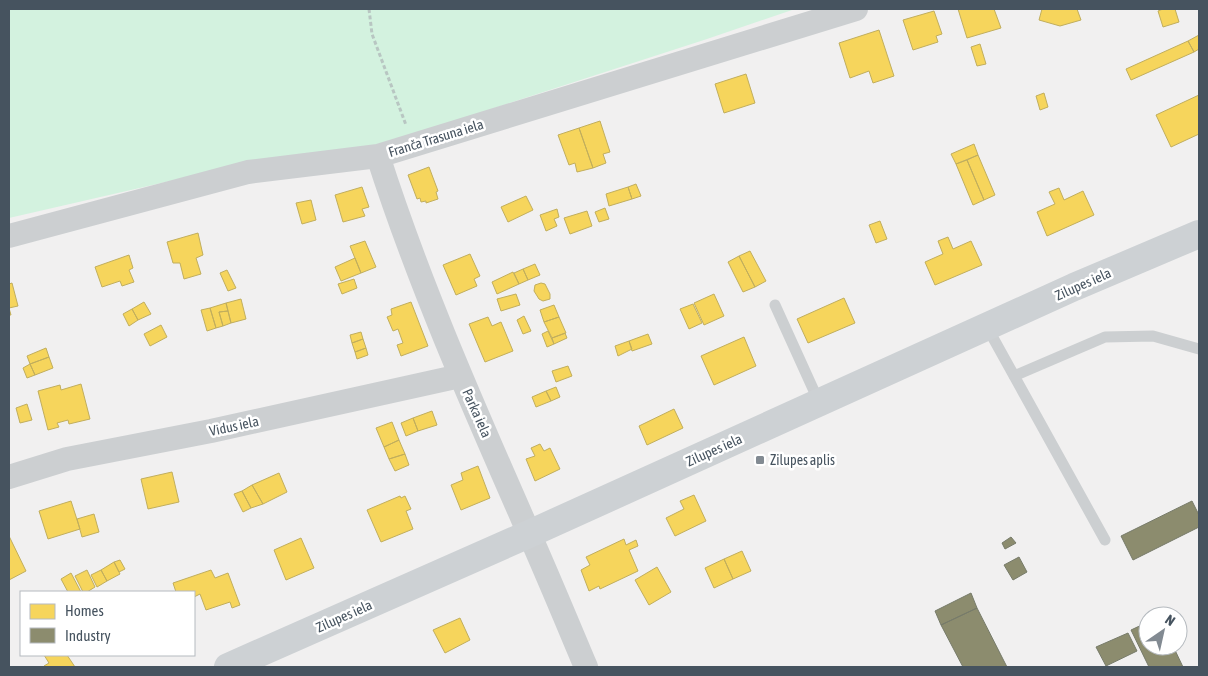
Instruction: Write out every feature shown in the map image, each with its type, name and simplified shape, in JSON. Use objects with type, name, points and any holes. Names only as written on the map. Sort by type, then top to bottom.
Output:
[{"type":"main road","name":"Zilupes iela","points":[[228,667],[529,534],[1074,287],[1199,234]]},
{"type":"street","name":"Franča Trasuna iela","points":[[9,236],[248,172],[378,156],[856,9]]},
{"type":"street","name":"Parka iela","points":[[378,156],[395,210],[460,376],[586,667]]},
{"type":"street","name":"Vidus iela","points":[[9,477],[67,459],[211,431],[460,376]]},
{"type":"lane","points":[[775,305],[819,402]]},
{"type":"lane","points":[[987,327],[1105,540]]},
{"type":"lane","points":[[1014,376],[1105,337],[1153,336],[1199,349]]},
{"type":"path","points":[[369,9],[372,34],[414,144]]},
{"type":"green space","points":[[9,9],[795,9],[374,147],[231,167],[9,218]]},
{"type":"building: Homes","points":[[958,9],[994,9],[1001,28],[967,38]]},
{"type":"building: Homes","points":[[1042,9],[1077,9],[1081,20],[1060,26],[1039,20]]},
{"type":"building: Homes","points":[[1175,9],[1179,22],[1163,27],[1158,11]]},
{"type":"building: Homes","points":[[934,11],[942,34],[936,36],[938,42],[913,50],[903,20]]},
{"type":"building: Homes","points":[[879,30],[894,76],[873,83],[869,71],[850,78],[839,43]]},
{"type":"building: Homes","points":[[1199,35],[1199,49],[1194,52],[1188,41]]},
{"type":"building: Homes","points":[[1188,41],[1194,52],[1131,80],[1126,69]]},
{"type":"building: Homes","points":[[980,44],[986,64],[977,66],[971,47]]},
{"type":"building: Homes","points":[[746,74],[755,103],[724,113],[715,84]]},
{"type":"building: Homes","points":[[1044,93],[1048,107],[1040,110],[1036,96]]},
{"type":"building: Homes","points":[[1199,95],[1199,134],[1171,147],[1156,115]]},
{"type":"building: Homes","points":[[600,121],[610,152],[603,154],[606,163],[593,168],[579,128]]},
{"type":"building: Homes","points":[[579,128],[593,168],[577,172],[575,163],[569,165],[558,135]]},
{"type":"building: Homes","points":[[974,144],[978,155],[956,164],[951,154]]},
{"type":"building: Homes","points":[[978,155],[995,195],[984,200],[967,160]]},
{"type":"building: Homes","points":[[967,160],[984,200],[973,205],[956,164]]},
{"type":"building: Homes","points":[[429,167],[438,191],[436,192],[438,199],[426,203],[426,201],[421,202],[420,198],[417,199],[408,175]]},
{"type":"building: Homes","points":[[636,184],[641,196],[632,199],[628,187]]},
{"type":"building: Homes","points":[[362,187],[369,207],[362,209],[365,216],[343,222],[335,195]]},
{"type":"building: Homes","points":[[628,187],[632,199],[609,206],[606,194]]},
{"type":"building: Homes","points":[[1059,188],[1064,200],[1083,191],[1094,215],[1047,236],[1037,212],[1055,204],[1049,192]]},
{"type":"building: Homes","points":[[526,196],[533,210],[508,222],[501,207]]},
{"type":"building: Homes","points":[[311,200],[316,220],[302,224],[296,203]]},
{"type":"building: Homes","points":[[605,208],[609,219],[599,222],[595,212]]},
{"type":"building: Homes","points":[[557,209],[559,217],[554,219],[557,226],[546,231],[540,215]]},
{"type":"building: Homes","points":[[587,211],[592,226],[570,234],[564,218]]},
{"type":"building: Homes","points":[[880,221],[887,239],[876,243],[869,225]]},
{"type":"building: Homes","points":[[198,233],[203,255],[196,258],[201,274],[184,279],[180,263],[173,263],[167,242]]},
{"type":"building: Homes","points":[[948,237],[953,249],[971,241],[982,265],[935,285],[925,262],[943,254],[938,241]]},
{"type":"building: Homes","points":[[365,241],[376,267],[361,273],[350,246]]},
{"type":"building: Homes","points":[[750,251],[766,281],[755,287],[739,256]]},
{"type":"building: Homes","points":[[470,254],[480,276],[474,279],[477,286],[456,295],[443,265]]},
{"type":"building: Homes","points":[[129,255],[133,268],[129,270],[134,282],[122,286],[120,281],[102,287],[95,267]]},
{"type":"building: Homes","points":[[739,256],[755,287],[743,292],[728,262]]},
{"type":"building: Homes","points":[[355,258],[361,273],[341,281],[335,267]]},
{"type":"building: Homes","points":[[535,264],[540,275],[528,280],[523,269]]},
{"type":"building: Homes","points":[[523,269],[528,280],[519,284],[514,273]]},
{"type":"building: Homes","points":[[227,270],[236,288],[228,291],[220,273]]},
{"type":"building: Homes","points":[[513,272],[519,284],[497,294],[492,282]]},
{"type":"building: Homes","points":[[354,279],[357,288],[342,294],[338,284]]},
{"type":"building: Homes","points":[[12,283],[18,306],[9,308],[9,284]]},
{"type":"building: Homes","points":[[545,284],[550,294],[550,299],[543,301],[539,299],[534,291],[535,285]]},
{"type":"building: Homes","points":[[516,294],[520,305],[501,311],[497,299]]},
{"type":"building: Homes","points":[[714,294],[724,316],[704,325],[694,303]]},
{"type":"building: Homes","points":[[844,298],[855,323],[808,343],[797,319]]},
{"type":"building: Homes","points":[[241,299],[246,319],[231,323],[226,303]]},
{"type":"building: Homes","points":[[144,302],[151,314],[138,320],[132,309]]},
{"type":"building: Homes","points":[[411,302],[428,346],[401,356],[397,345],[403,343],[398,329],[393,331],[387,317],[392,315],[391,309]]},
{"type":"building: Homes","points":[[226,303],[228,311],[219,312],[223,326],[216,328],[210,308]]},
{"type":"building: Homes","points":[[693,304],[702,323],[689,329],[680,309]]},
{"type":"building: Homes","points":[[554,305],[559,317],[544,322],[540,310]]},
{"type":"building: Homes","points":[[210,308],[216,328],[207,331],[201,310]]},
{"type":"building: Homes","points":[[132,309],[138,320],[129,326],[123,314]]},
{"type":"building: Homes","points":[[228,311],[231,323],[223,326],[219,312]]},
{"type":"building: Homes","points":[[524,316],[531,331],[523,334],[517,320]]},
{"type":"building: Homes","points":[[488,317],[492,326],[501,322],[513,351],[485,362],[469,324]]},
{"type":"building: Homes","points":[[559,317],[566,333],[552,338],[544,322]]},
{"type":"building: Homes","points":[[161,325],[167,337],[150,346],[144,334]]},
{"type":"building: Homes","points":[[548,331],[554,344],[547,347],[542,334]]},
{"type":"building: Homes","points":[[361,332],[363,339],[352,343],[350,335]]},
{"type":"building: Homes","points":[[565,333],[567,338],[554,344],[552,338]]},
{"type":"building: Homes","points":[[648,334],[652,344],[632,351],[629,341]]},
{"type":"building: Homes","points":[[744,337],[756,366],[714,385],[701,356]]},
{"type":"building: Homes","points":[[363,339],[366,348],[355,352],[352,343]]},
{"type":"building: Homes","points":[[629,341],[632,349],[618,356],[615,346]]},
{"type":"building: Homes","points":[[46,348],[49,357],[30,364],[27,356]]},
{"type":"building: Homes","points":[[366,348],[368,355],[357,359],[355,352]]},
{"type":"building: Homes","points":[[49,357],[53,368],[35,375],[30,364]]},
{"type":"building: Homes","points":[[30,364],[35,375],[27,378],[23,368]]},
{"type":"building: Homes","points":[[568,366],[572,376],[556,382],[552,371]]},
{"type":"building: Homes","points":[[81,384],[90,419],[69,424],[68,420],[57,423],[59,427],[48,430],[38,391],[60,385],[61,390]]},
{"type":"building: Homes","points":[[556,387],[560,397],[551,401],[546,391]]},
{"type":"building: Homes","points":[[546,391],[551,401],[536,407],[532,397]]},
{"type":"building: Homes","points":[[27,404],[32,420],[20,423],[16,408]]},
{"type":"building: Homes","points":[[674,409],[683,428],[647,445],[639,426]]},
{"type":"building: Homes","points":[[432,411],[437,425],[418,431],[413,418]]},
{"type":"building: Homes","points":[[413,418],[418,431],[406,436],[401,423]]},
{"type":"building: Homes","points":[[392,422],[399,440],[384,447],[376,428]]},
{"type":"building: Homes","points":[[399,440],[405,454],[389,459],[384,447]]},
{"type":"building: Homes","points":[[540,444],[544,451],[550,448],[560,469],[535,481],[526,459],[535,456],[531,448]]},
{"type":"building: Homes","points":[[405,454],[409,465],[395,471],[389,459]]},
{"type":"building: Homes","points":[[478,466],[490,498],[461,510],[451,485],[463,480],[461,473]]},
{"type":"building: Homes","points":[[172,472],[179,502],[148,509],[141,479]]},
{"type":"building: Homes","points":[[279,473],[287,492],[263,504],[252,485]]},
{"type":"building: Homes","points":[[252,485],[263,504],[251,508],[242,491]]},
{"type":"building: Homes","points":[[242,491],[251,508],[243,512],[234,494]]},
{"type":"building: Homes","points":[[694,495],[706,521],[675,536],[666,518],[684,509],[680,501]]},
{"type":"building: Homes","points":[[400,496],[401,498],[405,496],[411,509],[406,511],[413,529],[381,542],[367,510]]},
{"type":"building: Homes","points":[[71,501],[80,529],[48,539],[39,511]]},
{"type":"building: Homes","points":[[94,514],[99,532],[82,537],[77,519]]},
{"type":"building: Homes","points":[[9,536],[26,571],[9,580]]},
{"type":"building: Homes","points":[[301,538],[314,568],[286,580],[274,550]]},
{"type":"building: Homes","points":[[624,539],[626,545],[636,540],[638,546],[629,550],[638,571],[600,589],[599,586],[589,591],[581,570],[590,565],[586,557]]},
{"type":"building: Homes","points":[[742,551],[751,571],[733,579],[724,559]]},
{"type":"building: Homes","points":[[724,559],[733,579],[714,588],[705,568]]},
{"type":"building: Homes","points":[[120,560],[125,569],[119,572],[114,562]]},
{"type":"building: Homes","points":[[114,562],[120,574],[107,581],[101,570]]},
{"type":"building: Homes","points":[[657,567],[671,592],[649,605],[635,580]]},
{"type":"building: Homes","points":[[87,570],[95,587],[89,591],[82,591],[75,576]]},
{"type":"building: Homes","points":[[101,570],[107,581],[97,587],[91,575]]},
{"type":"building: Homes","points":[[211,570],[215,578],[228,573],[240,605],[232,608],[230,602],[206,610],[200,594],[195,596],[195,591],[176,591],[173,583]]},
{"type":"building: Homes","points":[[71,573],[80,591],[67,591],[61,579]]},
{"type":"building: Homes","points":[[460,618],[470,640],[445,653],[433,630]]},
{"type":"building: Homes","points":[[45,656],[68,656],[75,667],[44,667],[49,663]]},
{"type":"building: Industry","points":[[1192,501],[1199,515],[1199,527],[1133,560],[1121,536]]},
{"type":"building: Industry","points":[[1011,537],[1016,543],[1005,549],[1002,543]]},
{"type":"building: Industry","points":[[1019,557],[1027,572],[1013,580],[1004,565]]},
{"type":"building: Industry","points":[[971,593],[977,608],[941,625],[935,611]]},
{"type":"building: Industry","points":[[977,608],[1007,667],[963,667],[941,625]]},
{"type":"building: Industry","points":[[1138,627],[1138,644],[1131,630]]},
{"type":"building: Industry","points":[[1128,633],[1137,651],[1106,666],[1096,647]]},
{"type":"building: Industry","points":[[1144,656],[1178,656],[1183,667],[1149,667]]},
{"type":"place","name":"Zilupes aplis","points":[[760,460]]}]
